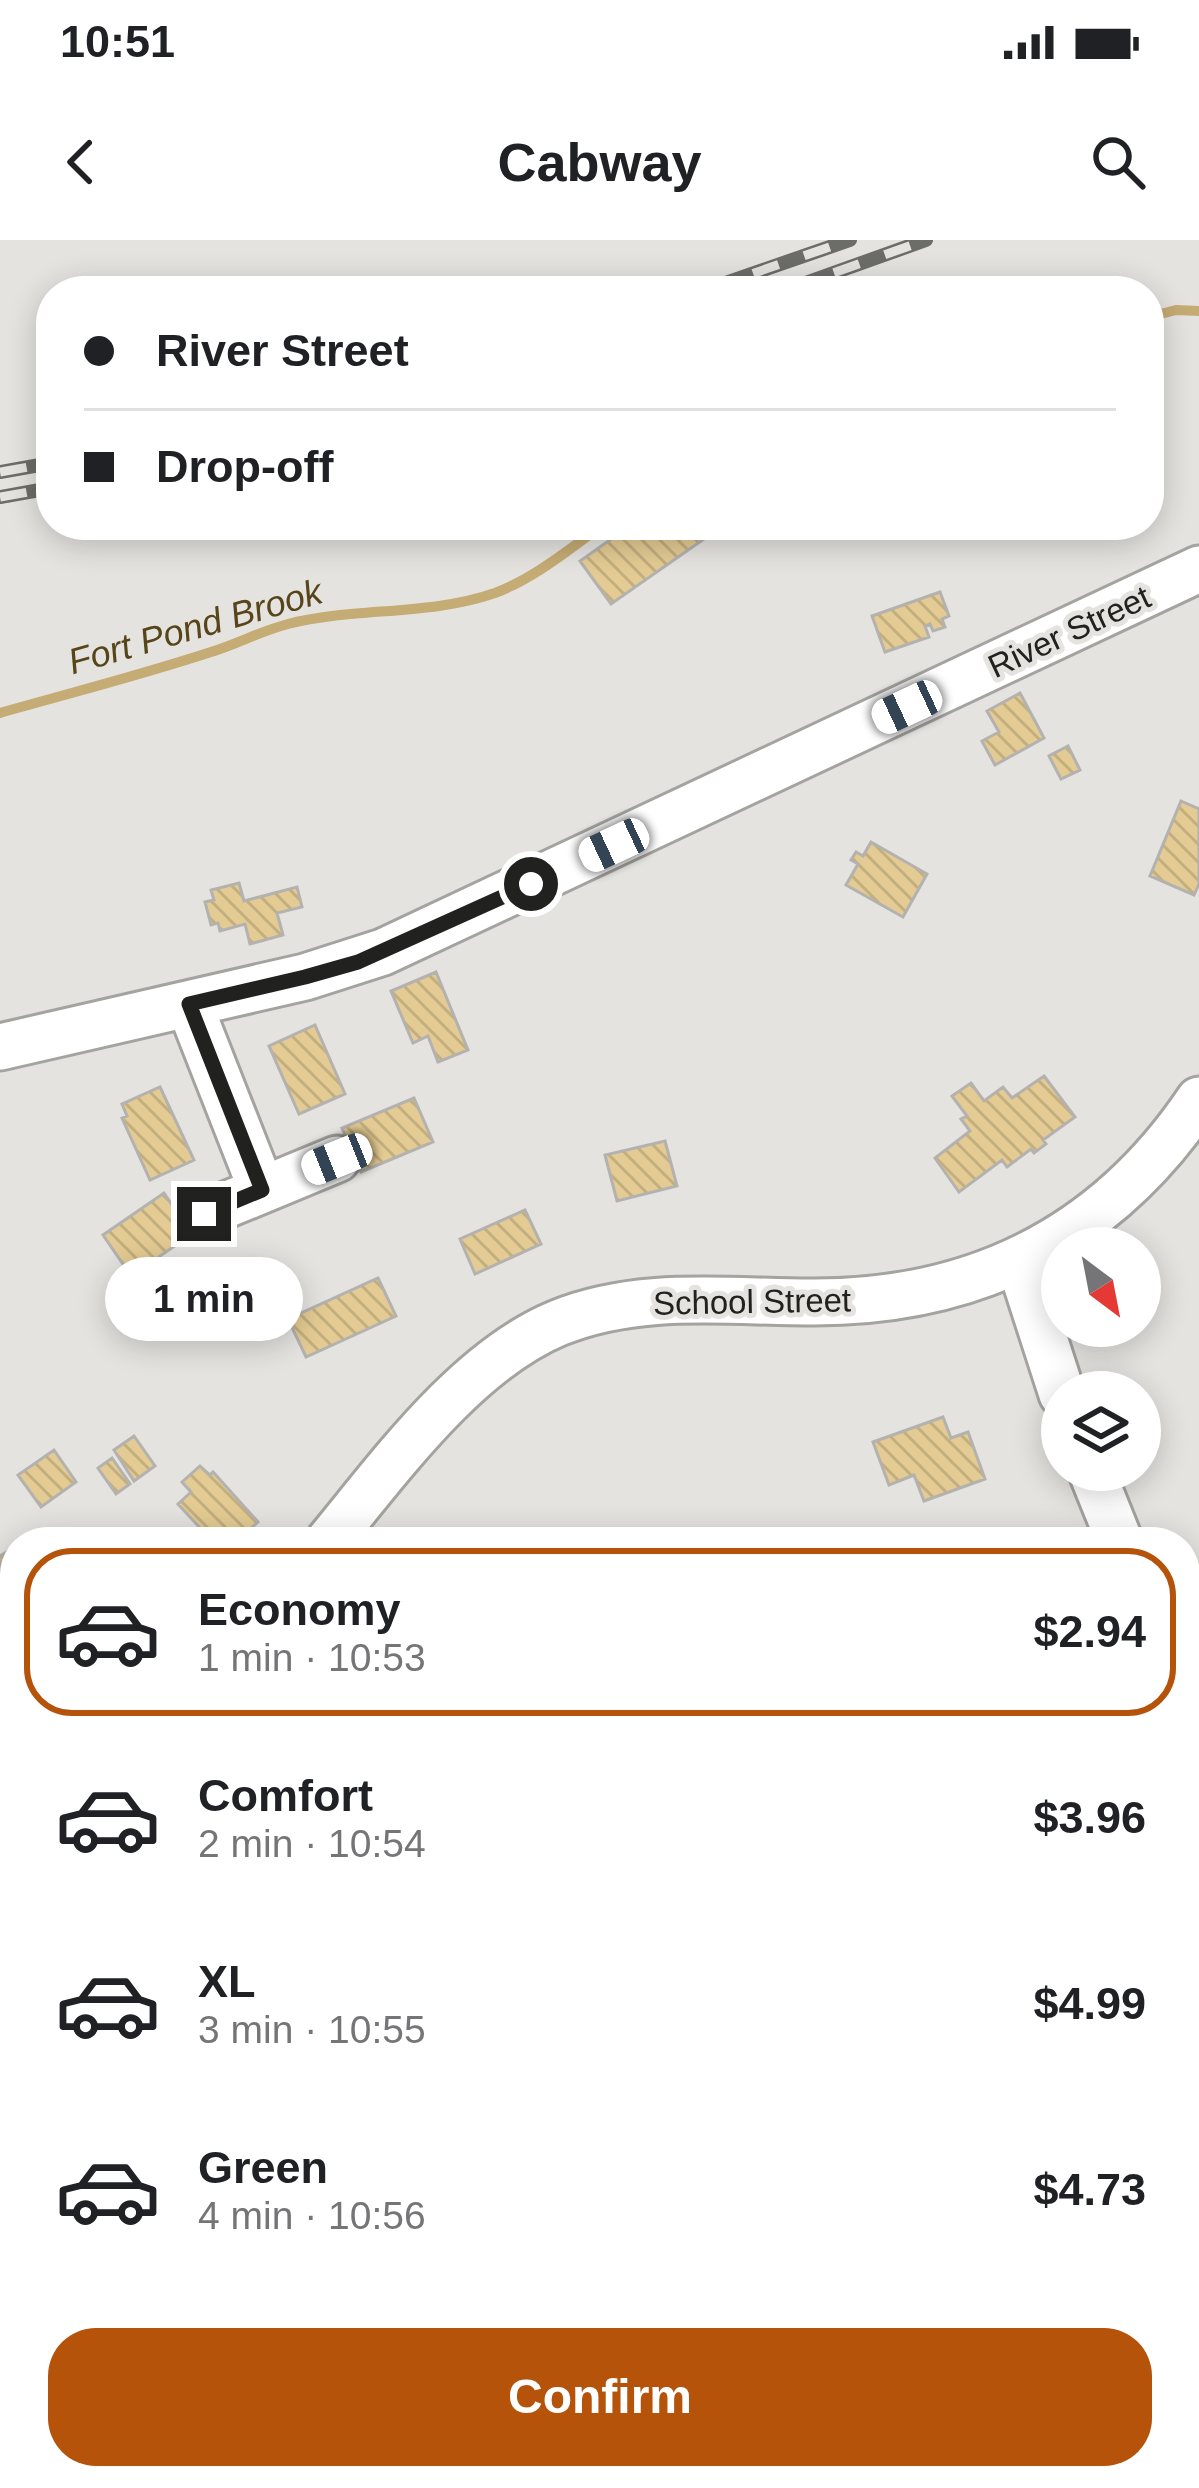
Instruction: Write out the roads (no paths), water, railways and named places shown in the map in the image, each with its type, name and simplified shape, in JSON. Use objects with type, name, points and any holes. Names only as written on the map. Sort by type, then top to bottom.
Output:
[{"type":"street","name":"River Street","points":[[0,1047],[333,970],[411,940],[1199,569]]},
{"type":"street","points":[[189,1004],[262,1190]]},
{"type":"street","name":"School Street","points":[[340,1527],[415,1437],[466,1386],[517,1346],[557,1323],[601,1309],[656,1301],[886,1298],[1018,1262],[1109,1203],[1198,1103]]},
{"type":"street","points":[[204,1214],[337,1159]]},
{"type":"street","points":[[1018,1262],[1054,1371]]},
{"type":"street","points":[[1099,1491],[1114,1527]]},
{"type":"waterway","name":"Fort Pond Brook","points":[[1164,313],[1199,311]]},
{"type":"waterway","name":"Fort Pond Brook","points":[[0,713],[221,649],[288,624],[444,605],[495,593],[538,571],[582,540]]},
{"type":"railway","points":[[746,276],[850,240]]},
{"type":"railway","points":[[825,276],[926,240]]},
{"type":"railway","points":[[0,472],[36,466]]},
{"type":"railway","points":[[0,497],[36,491]]}]
